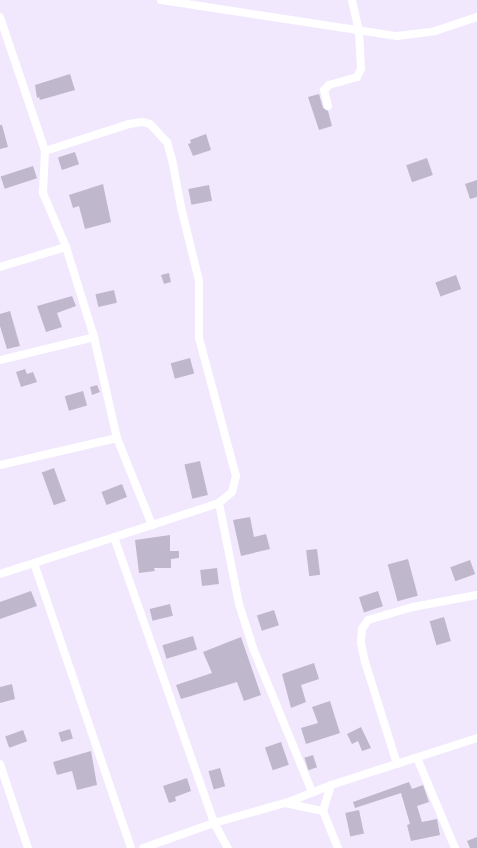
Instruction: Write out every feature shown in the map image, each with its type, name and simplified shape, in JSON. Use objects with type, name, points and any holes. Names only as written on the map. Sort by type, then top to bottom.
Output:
[{"type":"street","points":[[161,0],[397,36],[415,35],[477,17]]},
{"type":"street","points":[[328,106],[324,90],[329,85],[357,77],[361,69],[359,31],[352,0]]},
{"type":"street","points":[[0,17],[45,151],[44,193],[66,247],[94,337],[117,438],[152,525]]},
{"type":"street","points":[[0,574],[218,503],[232,492],[236,476],[198,338],[199,281],[167,142],[158,130],[142,122],[45,151]]},
{"type":"street","points":[[0,267],[66,247]]},
{"type":"street","points":[[0,360],[94,337]]},
{"type":"street","points":[[0,465],[117,438]]},
{"type":"street","points":[[218,503],[239,604],[252,648],[312,792]]},
{"type":"street","points":[[114,537],[214,822],[228,848]]},
{"type":"street","points":[[34,563],[131,848]]},
{"type":"street","points":[[397,764],[365,662],[361,643],[362,629],[368,620],[413,606],[477,595]]},
{"type":"street","points":[[143,848],[214,822],[285,803],[331,785],[477,738]]},
{"type":"street","points":[[416,758],[455,848]]},
{"type":"street","points":[[0,764],[28,848]]},
{"type":"street","points":[[331,785],[323,811],[338,848]]},
{"type":"street","points":[[285,803],[323,811]]},
{"type":"building","points":[[70,74],[75,90],[40,100],[39,97],[37,98],[35,85]]},
{"type":"building","points":[[319,94],[323,108],[328,111],[332,126],[319,130],[308,97]]},
{"type":"building","points":[[0,125],[2,125],[8,147],[0,149]]},
{"type":"building","points":[[206,134],[211,150],[193,156],[188,144],[191,143],[190,140]]},
{"type":"building","points":[[75,152],[79,164],[62,170],[58,158]]},
{"type":"building","points":[[427,158],[433,175],[412,182],[406,165]]},
{"type":"building","points":[[33,166],[37,178],[5,189],[1,177]]},
{"type":"building","points":[[477,180],[477,197],[470,199],[465,184]]},
{"type":"building","points":[[103,184],[111,222],[85,229],[79,206],[73,208],[69,195]]},
{"type":"building","points":[[209,185],[212,201],[191,205],[188,189]]},
{"type":"building","points":[[169,273],[171,282],[164,284],[161,275]]},
{"type":"building","points":[[456,275],[461,289],[440,297],[435,283]]},
{"type":"building","points":[[114,290],[117,303],[98,307],[95,294]]},
{"type":"building","points":[[72,296],[76,306],[57,313],[62,327],[46,332],[37,306]]},
{"type":"building","points":[[10,311],[20,346],[7,349],[0,326],[0,314]]},
{"type":"building","points":[[190,358],[194,373],[175,379],[171,363]]},
{"type":"building","points":[[25,369],[27,374],[33,372],[37,382],[21,387],[16,372]]},
{"type":"building","points":[[97,385],[100,392],[92,395],[90,387]]},
{"type":"building","points":[[83,391],[87,405],[69,411],[65,396]]},
{"type":"building","points":[[200,461],[208,495],[192,499],[184,465]]},
{"type":"building","points":[[54,468],[66,501],[54,505],[42,472]]},
{"type":"building","points":[[122,484],[127,497],[106,505],[101,492]]},
{"type":"building","points":[[250,517],[254,537],[266,534],[270,549],[241,556],[233,520]]},
{"type":"building","points":[[170,535],[170,551],[179,551],[179,558],[171,559],[171,568],[154,568],[155,571],[139,573],[135,540]]},
{"type":"building","points":[[317,549],[320,575],[309,576],[306,550]]},
{"type":"building","points":[[408,559],[418,596],[398,601],[388,564]]},
{"type":"building","points":[[470,560],[475,574],[455,581],[450,567]]},
{"type":"building","points":[[217,568],[219,584],[202,586],[200,570]]},
{"type":"building","points":[[31,591],[37,606],[0,619],[0,602]]},
{"type":"building","points":[[378,591],[383,606],[364,612],[359,597]]},
{"type":"building","points":[[170,604],[173,616],[153,621],[150,609]]},
{"type":"building","points":[[274,610],[279,625],[262,631],[257,616]]},
{"type":"building","points":[[444,617],[451,641],[436,645],[430,621]]},
{"type":"building","points":[[193,636],[197,649],[166,659],[162,645]]},
{"type":"building","points":[[241,637],[261,695],[244,701],[237,682],[181,699],[176,685],[212,673],[203,652]]},
{"type":"building","points":[[314,663],[319,679],[301,685],[306,702],[291,708],[282,674]]},
{"type":"building","points":[[12,684],[15,699],[0,703],[0,687]]},
{"type":"building","points":[[330,701],[340,733],[306,744],[301,728],[318,723],[312,707]]},
{"type":"building","points":[[361,727],[371,748],[362,751],[358,741],[352,744],[347,734]]},
{"type":"building","points":[[70,729],[73,739],[61,742],[59,733]]},
{"type":"building","points":[[23,730],[27,741],[9,748],[5,736]]},
{"type":"building","points":[[281,742],[289,765],[273,770],[265,748]]},
{"type":"building","points":[[91,751],[97,785],[77,790],[72,771],[57,775],[53,762]]},
{"type":"building","points":[[313,755],[317,767],[308,770],[304,758]]},
{"type":"building","points":[[220,768],[225,786],[214,790],[208,771]]},
{"type":"building","points":[[187,778],[191,791],[175,797],[176,801],[169,803],[163,786]]},
{"type":"building","points":[[409,782],[412,789],[423,785],[429,802],[417,806],[422,822],[437,819],[440,835],[411,841],[407,825],[410,824],[401,793],[355,808],[353,802]]},
{"type":"building","points":[[359,810],[364,833],[350,836],[345,813]]},
{"type":"building","points":[[477,837],[477,848],[470,848],[467,841]]}]
